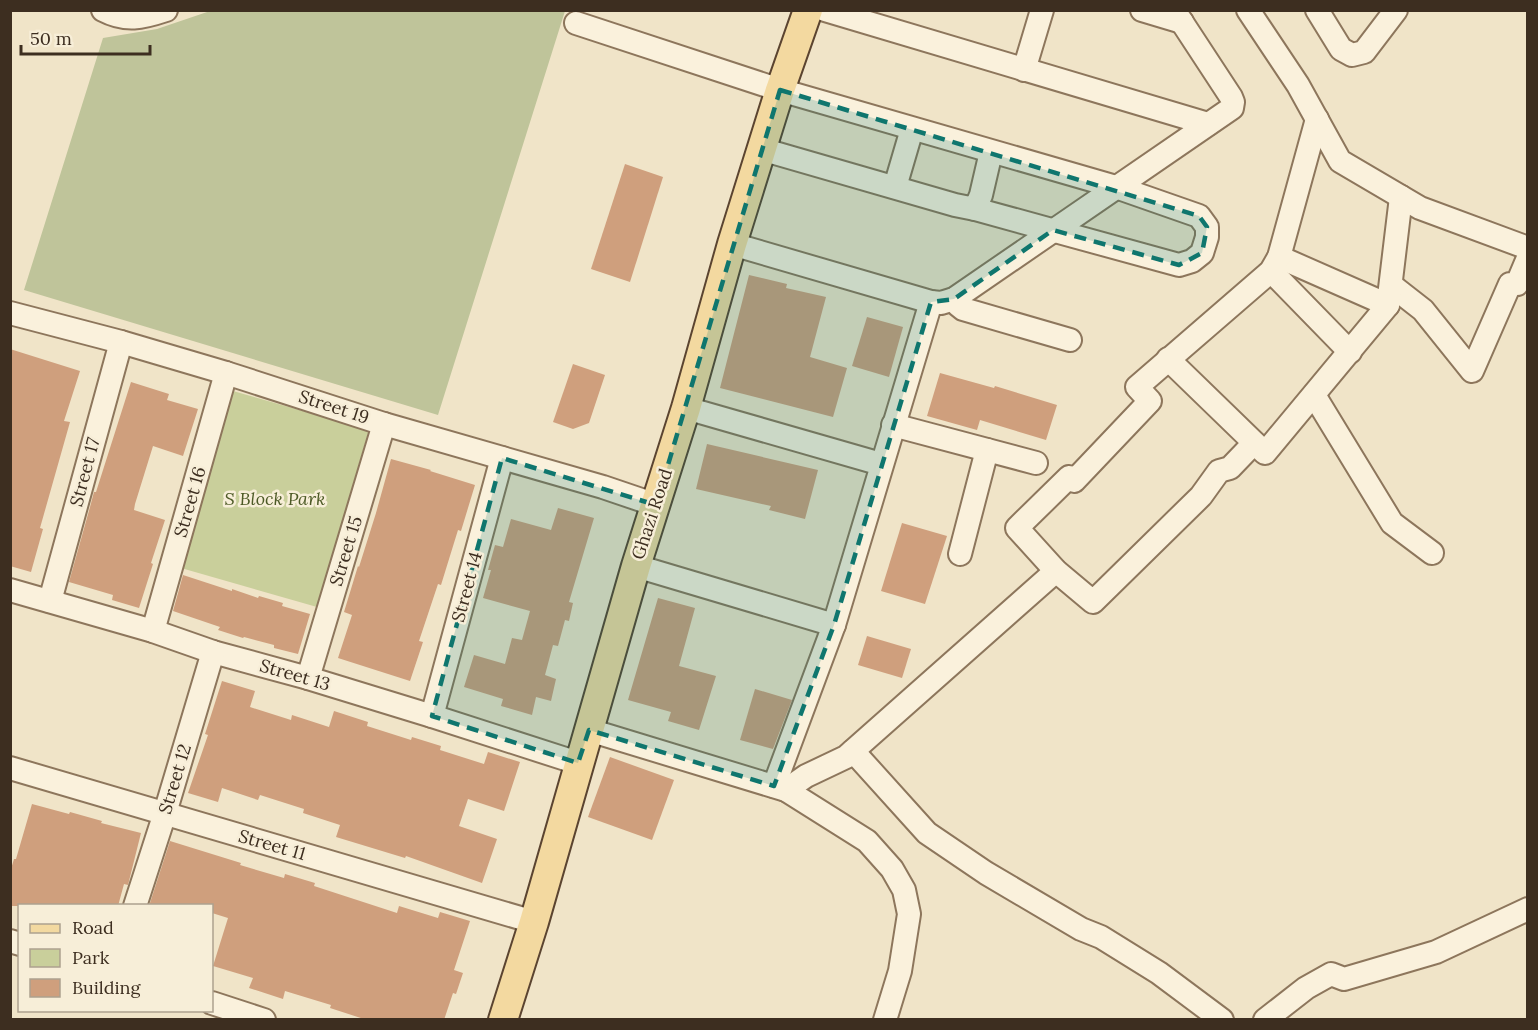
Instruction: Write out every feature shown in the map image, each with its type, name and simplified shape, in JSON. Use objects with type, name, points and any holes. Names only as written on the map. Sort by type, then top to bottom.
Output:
[{"type":"main road","name":"Ghazi Road","points":[[503,1020],[534,922],[636,566],[686,408],[732,244],[780,90],[808,10]]},
{"type":"street","points":[[103,10],[129,19],[146,17],[166,10]]},
{"type":"street","points":[[825,10],[1208,124]]},
{"type":"street","points":[[1024,70],[1042,10]]},
{"type":"street","points":[[732,244],[931,302],[941,303],[954,298],[1233,108],[1233,102],[1178,16],[1142,10]]},
{"type":"street","points":[[1248,10],[1298,85],[1340,161],[1420,208],[1527,248]]},
{"type":"street","points":[[1317,10],[1341,49],[1352,56],[1364,52],[1396,10]]},
{"type":"street","points":[[576,23],[780,90],[1116,187],[1199,216],[1207,227],[1207,237],[1202,253],[1192,261],[1179,265],[955,205],[761,149]]},
{"type":"street","points":[[1254,443],[1230,468],[1219,471],[1201,496],[1093,602],[1056,571],[1017,528],[1068,477],[1074,481],[1150,401],[1137,387],[1275,264],[1317,119]]},
{"type":"street","points":[[895,187],[912,129]]},
{"type":"street","points":[[975,209],[981,195],[991,152]]},
{"type":"street","points":[[1168,359],[1265,453],[1350,352],[1389,295],[1401,197]]},
{"type":"street","points":[[1275,264],[1389,295],[1423,310],[1472,371],[1510,284],[1517,284],[1527,258]]},
{"type":"street","points":[[1275,264],[1350,352]]},
{"type":"street","points":[[954,298],[963,309],[1070,340]]},
{"type":"street","points":[[780,788],[834,625],[931,302]]},
{"type":"street","name":"Street 19","points":[[10,313],[226,373],[384,424],[603,487],[656,505]]},
{"type":"street","name":"Street 17","points":[[50,601],[121,342]]},
{"type":"street","name":"Street 16","points":[[153,631],[226,373]]},
{"type":"street","points":[[1314,395],[1392,523],[1432,553]]},
{"type":"street","points":[[686,408],[881,464]]},
{"type":"street","name":"Street 15","points":[[308,678],[384,424]]},
{"type":"street","points":[[893,425],[1036,463]]},
{"type":"street","points":[[960,554],[987,450]]},
{"type":"street","name":"Street 14","points":[[432,716],[502,458]]},
{"type":"street","points":[[636,566],[834,625]]},
{"type":"street","points":[[780,788],[846,758],[1056,571]]},
{"type":"street","name":"Street 13","points":[[10,590],[153,631],[213,652],[308,678],[579,763]]},
{"type":"street","name":"Street 12","points":[[136,904],[213,652]]},
{"type":"street","points":[[589,730],[780,788],[867,841],[892,869],[904,890],[909,914],[900,970],[885,1020]]},
{"type":"street","points":[[854,751],[927,833],[986,873],[1081,929],[1101,937],[1159,973],[1222,1020]]},
{"type":"street","name":"Street 11","points":[[10,768],[534,922]]},
{"type":"street","points":[[1265,1020],[1306,988],[1331,974],[1344,979],[1436,952],[1527,909]]},
{"type":"street","points":[[213,1003],[252,1018]]},
{"type":"highlighted area","points":[[780,90],[1199,216],[1207,227],[1202,253],[1179,265],[1053,230],[954,299],[931,302],[834,625],[774,786],[589,730],[578,763],[432,716],[502,458],[656,505]]},
{"type":"green space","points":[[213,10],[565,11],[438,415],[24,290],[103,38],[157,29]]},
{"type":"green space","name":"S Block Park","points":[[233,391],[369,430],[317,607],[181,568]]},
{"type":"building","points":[[625,164],[663,177],[630,282],[591,269]]},
{"type":"building","points":[[749,275],[787,284],[786,288],[826,297],[810,357],[847,368],[833,417],[720,388]]},
{"type":"building","points":[[867,317],[903,327],[889,377],[852,366]]},
{"type":"building","points":[[10,349],[80,371],[64,421],[70,422],[40,528],[43,529],[31,572],[10,566]]},
{"type":"building","points":[[573,364],[605,375],[589,423],[573,429],[553,422]]},
{"type":"building","points":[[940,373],[994,388],[995,386],[1057,405],[1046,440],[980,420],[977,430],[927,416]]},
{"type":"building","points":[[131,382],[169,394],[167,400],[198,409],[183,456],[153,446],[135,504],[134,510],[165,520],[139,608],[112,600],[113,595],[69,582],[94,492],[96,492]]},
{"type":"building","points":[[707,444],[818,470],[805,519],[769,510],[771,506],[696,489]]},
{"type":"building","points":[[391,459],[475,485],[461,531],[458,530],[441,585],[438,584],[419,641],[423,642],[410,681],[338,658],[352,615],[344,612]]},
{"type":"building","points":[[558,508],[594,518],[569,602],[573,603],[569,621],[565,620],[558,646],[553,645],[545,675],[556,679],[551,701],[536,697],[532,715],[501,706],[503,699],[464,687],[474,655],[505,664],[512,638],[522,640],[530,611],[483,598],[495,545],[503,547],[511,519],[551,530]]},
{"type":"building","points":[[902,523],[947,536],[925,604],[881,591]]},
{"type":"building","points":[[183,575],[232,591],[232,589],[283,603],[282,606],[310,614],[298,654],[218,630],[220,627],[173,611]]},
{"type":"building","points":[[658,598],[695,608],[679,666],[716,676],[699,730],[668,721],[671,712],[628,700]]},
{"type":"building","points":[[867,636],[911,649],[902,678],[858,665]]},
{"type":"building","points":[[222,681],[255,691],[250,707],[291,720],[292,715],[329,727],[334,711],[368,722],[367,726],[411,740],[412,737],[441,746],[440,750],[484,764],[488,752],[520,762],[504,811],[468,799],[459,826],[497,839],[482,883],[406,856],[405,858],[336,837],[340,825],[303,813],[304,809],[260,795],[258,800],[222,788],[218,802],[188,793],[208,735],[205,734]]},
{"type":"building","points":[[755,689],[792,700],[773,749],[740,740]]},
{"type":"building","points":[[610,757],[674,780],[652,840],[588,817]]},
{"type":"building","points":[[32,804],[69,814],[70,812],[141,833],[128,885],[124,884],[119,904],[18,904],[18,906],[10,906],[10,872],[14,859],[16,859]]},
{"type":"building","points":[[170,841],[284,878],[285,874],[315,883],[314,886],[397,913],[399,906],[438,918],[440,912],[470,921],[454,970],[463,973],[444,1020],[367,1020],[330,1008],[331,1005],[285,991],[283,999],[249,988],[253,978],[213,966],[228,918],[213,913],[213,904],[150,904]]}]
